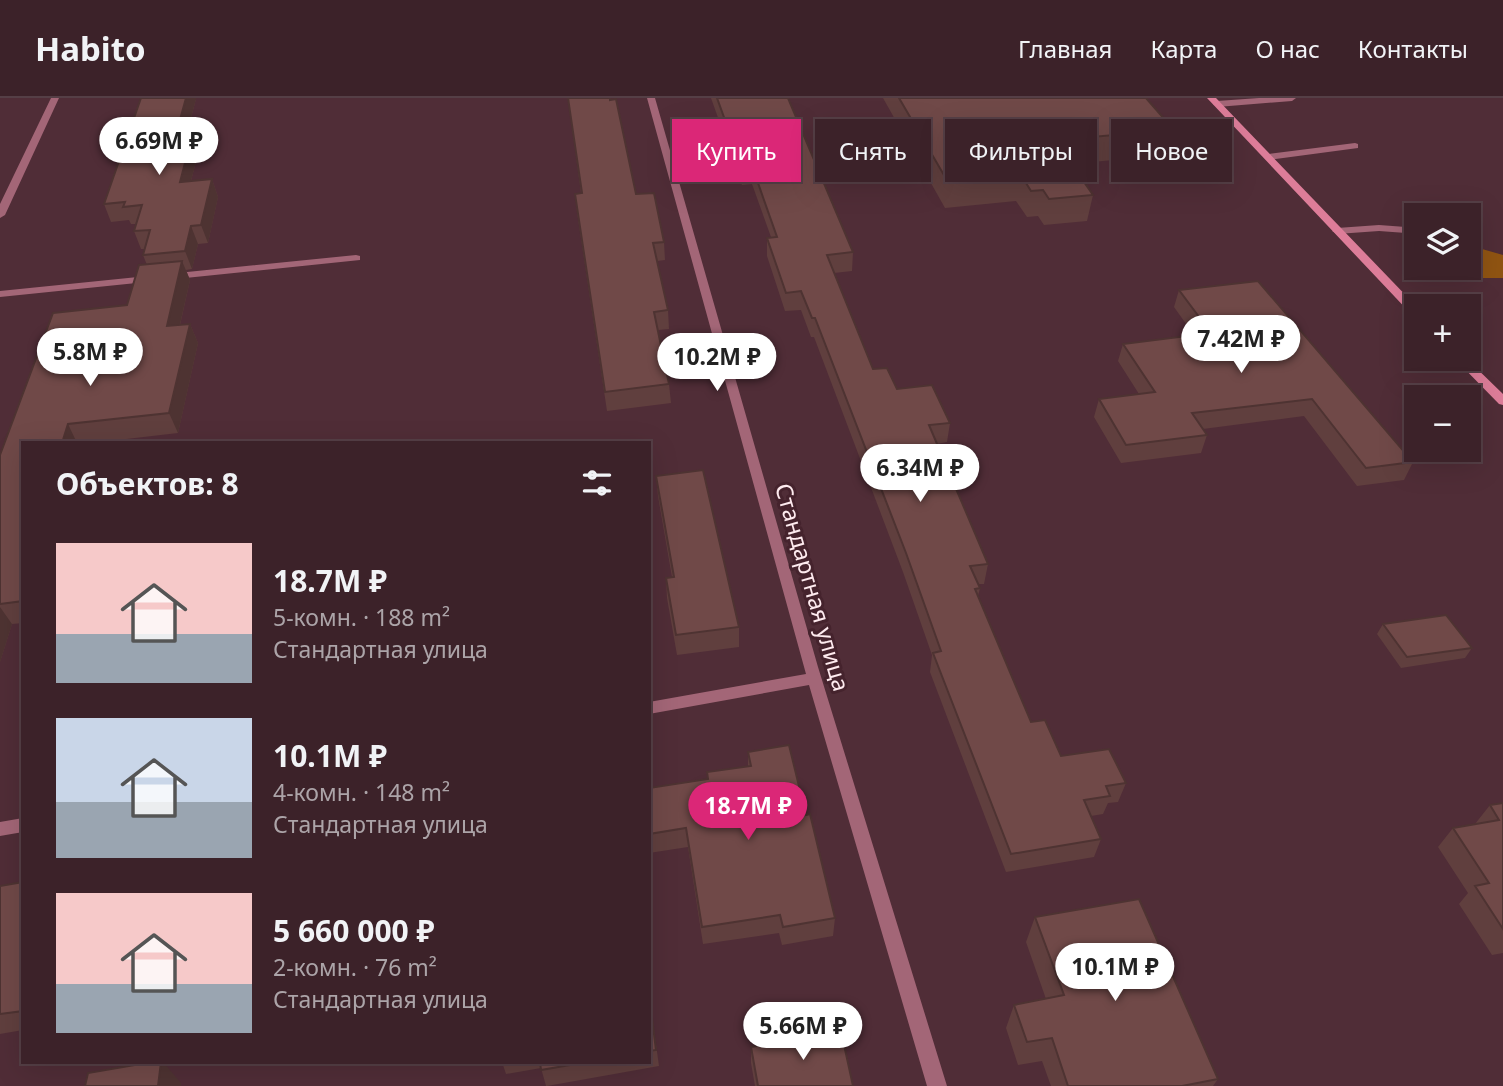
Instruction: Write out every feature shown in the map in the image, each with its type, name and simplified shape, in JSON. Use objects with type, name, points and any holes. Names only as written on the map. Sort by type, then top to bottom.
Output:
[{"type":"main road","points":[[1214,101],[1404,301]]},
{"type":"main road","points":[[1473,371],[1503,401]]},
{"type":"street","points":[[0,215],[55,98]]},
{"type":"street","name":"Стандартная улица","points":[[651,98],[815,678],[937,1086]]},
{"type":"street","points":[[1214,101],[1292,98]]},
{"type":"street","points":[[1269,157],[1355,146]]},
{"type":"street","points":[[1337,231],[1379,228],[1404,230]]},
{"type":"street","points":[[0,294],[355,258]]},
{"type":"street","points":[[651,708],[815,678]]},
{"type":"street","points":[[0,829],[21,825]]},
{"type":"shaded area","points":[[1481,249],[1503,255],[1503,278],[1481,278]]},
{"type":"building","points":[[141,98],[186,98],[175,138],[192,136],[180,182],[212,179],[201,225],[191,226],[185,251],[143,255],[150,230],[134,231],[142,205],[123,207],[125,202],[104,204]]},
{"type":"building","points":[[568,98],[616,99],[636,194],[654,193],[664,242],[653,243],[668,310],[654,312],[669,384],[605,392],[575,194],[582,193]]},
{"type":"building","points":[[717,98],[788,98],[797,119],[725,119]]},
{"type":"building","points":[[899,98],[1146,98],[1164,119],[1111,119],[1111,135],[1097,136],[1097,119],[945,119],[945,177],[931,153],[931,119],[911,119]]},
{"type":"building","points":[[801,129],[815,162],[815,182],[823,182],[853,252],[827,255],[873,369],[887,368],[897,389],[932,385],[950,423],[929,425],[988,564],[970,566],[980,588],[975,589],[1031,722],[1045,720],[1061,756],[1109,749],[1126,783],[1106,786],[1110,796],[1084,800],[1101,839],[1011,854],[933,653],[941,651],[906,553],[815,318],[812,318],[801,291],[786,293],[767,238],[777,237],[758,182],[801,182]]},
{"type":"building","points":[[1025,182],[1084,182],[1093,195],[1049,199],[1043,190],[1031,191]]},
{"type":"building","points":[[182,261],[167,326],[190,324],[169,413],[68,424],[63,441],[21,441],[21,601],[0,604],[0,455],[53,313],[127,305],[139,265]]},
{"type":"building","points":[[1258,281],[1404,451],[1404,462],[1413,462],[1366,468],[1312,399],[1192,413],[1207,435],[1126,445],[1099,399],[1155,392],[1123,344],[1211,333],[1179,290]]},
{"type":"building","points":[[703,470],[739,627],[676,635],[666,578],[674,577],[656,476]]},
{"type":"building","points":[[1446,615],[1472,648],[1407,657],[1383,624]]},
{"type":"building","points":[[789,745],[806,815],[810,814],[835,918],[783,927],[780,915],[702,927],[686,828],[651,834],[651,788],[708,779],[707,772],[751,766],[748,752]]},
{"type":"building","points":[[1503,803],[1503,929],[1475,886],[1489,883],[1453,828],[1499,820],[1490,805]]},
{"type":"building","points":[[21,882],[21,1011],[0,1014],[0,886]]},
{"type":"building","points":[[1139,899],[1218,1079],[1182,1086],[1068,1086],[1052,1038],[1027,1042],[1014,1005],[1064,995],[1035,917]]},
{"type":"building","points":[[651,1010],[656,1050],[651,1051]]},
{"type":"building","points":[[841,1031],[853,1086],[758,1086],[751,1047]]},
{"type":"building","points":[[140,1064],[161,1064],[158,1086],[85,1086],[88,1073]]},
{"type":"building","points":[[540,1064],[576,1064],[541,1070]]}]
